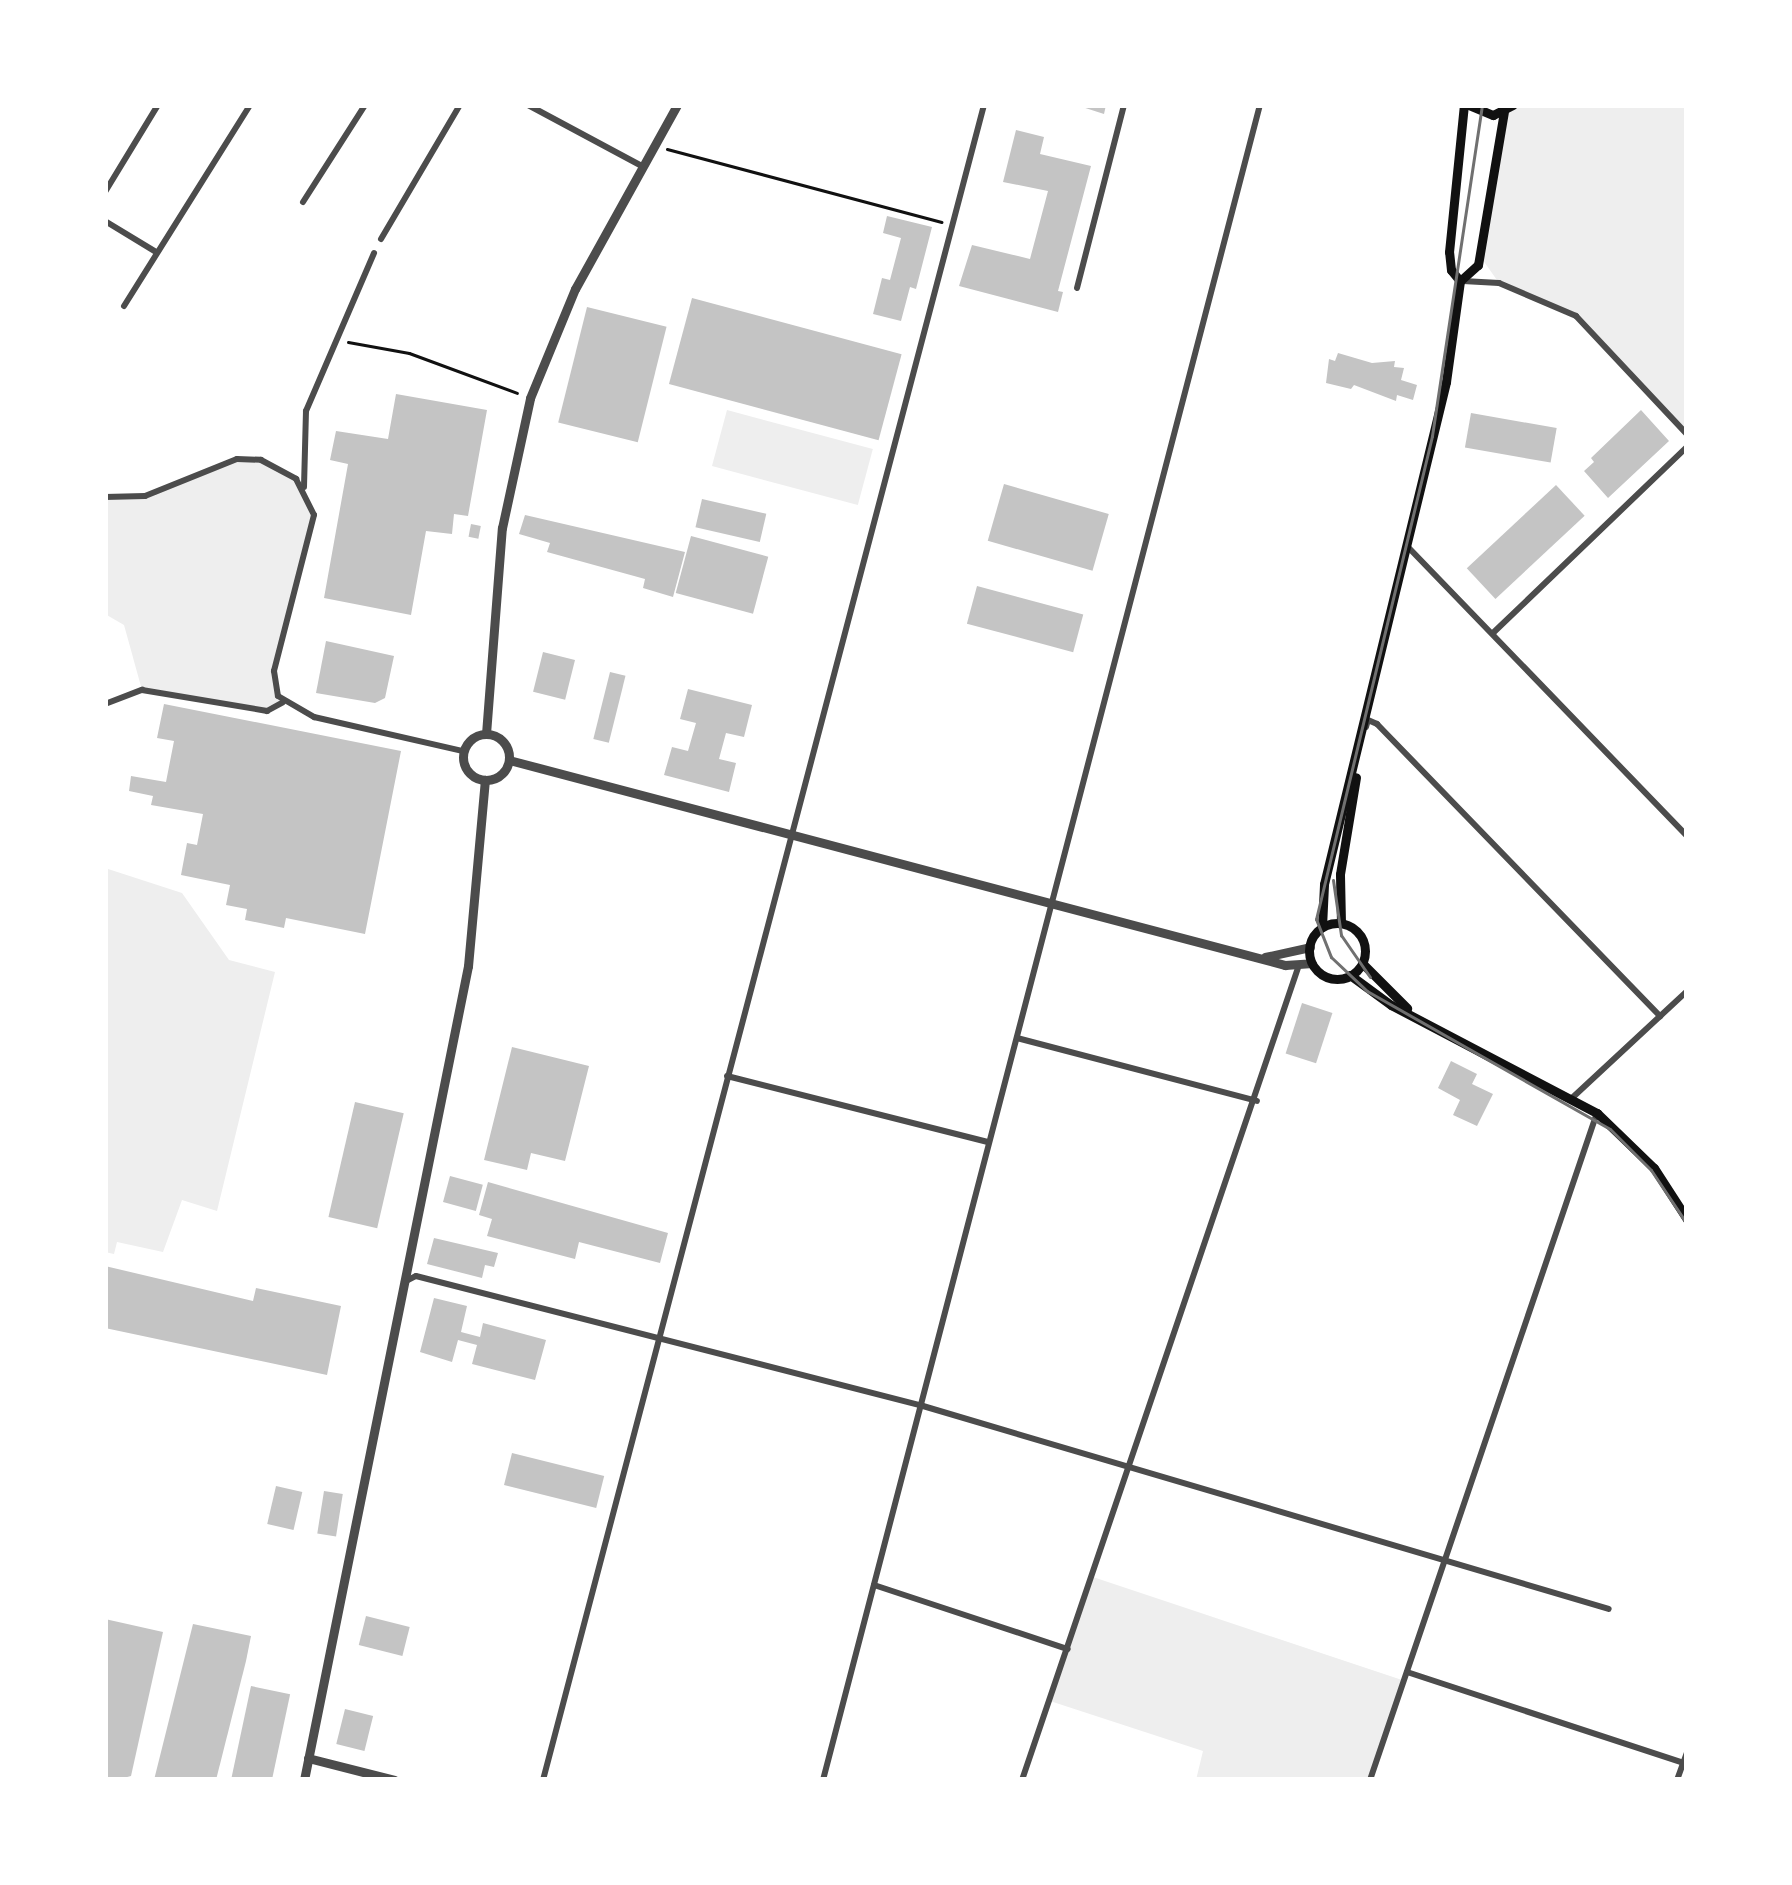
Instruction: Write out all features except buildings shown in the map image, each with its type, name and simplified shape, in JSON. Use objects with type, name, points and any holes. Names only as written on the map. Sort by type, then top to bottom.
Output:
[{"type":"main road","points":[[1460,281],[1451,270],[1449,252],[1467,105],[1484,114],[1508,109],[1478,265],[1460,281],[1435,437],[1324,884],[1322,927],[1310,946],[1312,963],[1325,976],[1350,975],[1420,1019],[1598,1113],[1654,1168],[1687,1219]]},
{"type":"main road","points":[[1341,923],[1340,874],[1359,747]]},
{"type":"main road","points":[[1322,927],[1341,923],[1359,935],[1362,963],[1420,1019]]},
{"type":"main road","points":[[1350,975],[1362,963]]},
{"type":"street","points":[[105,192],[158,105]]},
{"type":"street","points":[[124,306],[250,105]]},
{"type":"street","points":[[303,202],[365,105]]},
{"type":"street","points":[[381,239],[460,105]]},
{"type":"street","points":[[528,105],[640,165]]},
{"type":"street","points":[[486,734],[502,528],[530,398],[560,320],[640,165],[677,105]]},
{"type":"street","points":[[543,1780],[956,226],[984,105]]},
{"type":"street","points":[[1077,288],[1124,105]]},
{"type":"street","points":[[823,1780],[1260,105]]},
{"type":"street","points":[[105,221],[155,252]]},
{"type":"street","points":[[374,253],[307,410],[304,490],[314,515],[312,537],[274,671],[283,702],[314,717],[464,751]]},
{"type":"street","points":[[1460,281],[1499,283],[1576,316],[1687,434]]},
{"type":"street","points":[[1493,632],[1687,447]]},
{"type":"street","points":[[105,497],[145,496],[237,459],[276,466],[304,490]]},
{"type":"street","points":[[1407,546],[1687,836]]},
{"type":"street","points":[[105,704],[142,690],[267,711],[283,702]]},
{"type":"street","points":[[1359,747],[1368,720],[1378,724],[1660,1016]]},
{"type":"street","points":[[486,734],[506,745],[508,760],[503,772],[485,780],[467,771],[464,751],[472,739],[486,734]]},
{"type":"street","points":[[508,760],[1265,957],[1299,965],[1312,963]]},
{"type":"street","points":[[304,1780],[467,967],[485,780]]},
{"type":"street","points":[[1265,957],[1310,946]]},
{"type":"street","points":[[1022,1780],[1257,1101],[1299,965]]},
{"type":"street","points":[[1572,1098],[1687,991]]},
{"type":"street","points":[[1017,1038],[1257,1101]]},
{"type":"street","points":[[727,1076],[987,1142]]},
{"type":"street","points":[[1370,1780],[1598,1113]]},
{"type":"street","points":[[400,1284],[416,1276],[923,1406],[1447,1556],[1610,1609]]},
{"type":"street","points":[[874,1585],[1068,1649]]},
{"type":"street","points":[[1407,1672],[1683,1762]]},
{"type":"street","points":[[1677,1780],[1687,1752]]},
{"type":"street","points":[[308,1758],[394,1780]]},
{"type":"path","points":[[665,148],[956,226]]},
{"type":"path","points":[[335,340],[409,353],[530,398]]},
{"type":"shaded area","points":[[1515,105],[1687,105],[1687,434],[1576,316],[1499,283],[1480,256],[1504,112]]},
{"type":"shaded area","points":[[727,410],[873,449],[858,505],[712,466]]},
{"type":"shaded area","points":[[237,459],[261,460],[296,479],[314,515],[274,671],[283,702],[267,711],[142,690],[124,625],[105,614],[105,497],[145,496]]},
{"type":"shaded area","points":[[105,868],[182,893],[229,960],[275,972],[217,1211],[182,1200],[163,1252],[117,1242],[114,1254],[105,1252]]},
{"type":"shaded area","points":[[1093,1577],[1405,1681],[1370,1780],[1196,1780],[1203,1751],[1050,1701]]},
{"type":"tram line","points":[[1482,105],[1432,436],[1316,919],[1331,957],[1367,991],[1610,1129],[1651,1170],[1687,1224]]},
{"type":"tram line","points":[[1333,880],[1341,935],[1370,977]]}]
